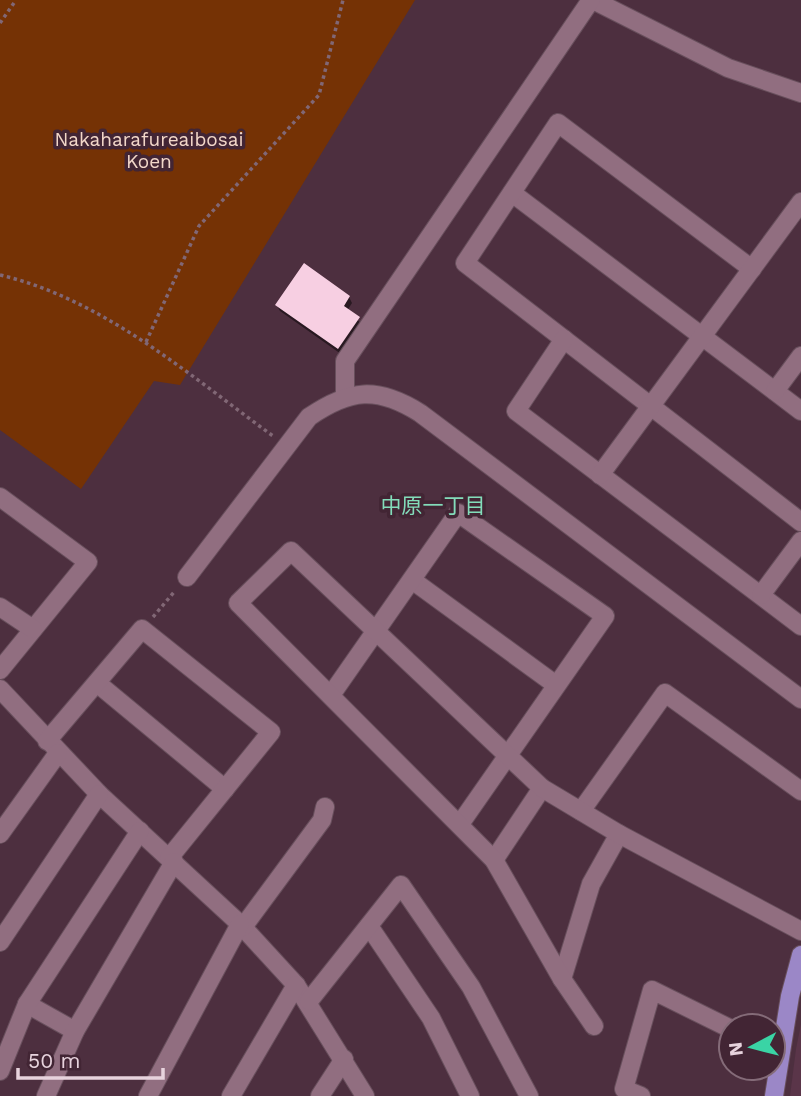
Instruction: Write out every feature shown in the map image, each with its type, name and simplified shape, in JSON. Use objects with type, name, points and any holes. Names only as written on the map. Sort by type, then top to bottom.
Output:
[{"type":"main road","points":[[786,1012],[801,955]]},
{"type":"street","points":[[345,397],[345,361],[592,0],[728,68],[801,93]]},
{"type":"street","points":[[752,269],[558,123],[466,263],[801,522]]},
{"type":"street","points":[[512,193],[801,411]]},
{"type":"street","points":[[600,475],[801,202]]},
{"type":"street","points":[[564,339],[516,411],[801,626]]},
{"type":"street","points":[[775,391],[801,356]]},
{"type":"street","points":[[187,577],[309,417],[334,400],[364,393],[384,395],[420,413],[801,699]]},
{"type":"street","points":[[0,497],[88,562],[0,670]]},
{"type":"street","points":[[331,695],[458,513],[605,616],[460,824]]},
{"type":"street","points":[[761,595],[801,541]]},
{"type":"street","points":[[594,1026],[562,979],[494,860],[238,603],[291,551],[542,789],[619,834],[801,931]]},
{"type":"street","points":[[412,580],[556,685]]},
{"type":"street","points":[[0,607],[33,629]]},
{"type":"street","points":[[0,834],[53,747],[97,683],[142,629],[271,732],[172,860],[75,1031],[46,1096]]},
{"type":"street","points":[[97,683],[225,789]]},
{"type":"street","points":[[0,689],[99,794],[241,925],[296,985],[309,1001],[365,1096]]},
{"type":"street","points":[[581,811],[665,693],[801,791]]},
{"type":"street","points":[[494,860],[542,789]]},
{"type":"street","points":[[0,942],[99,794]]},
{"type":"street","points":[[148,1096],[241,925],[323,820],[326,807]]},
{"type":"street","points":[[0,1071],[27,1004],[141,831]]},
{"type":"street","points":[[562,979],[591,884],[619,834]]},
{"type":"street","points":[[309,1001],[401,885],[471,987],[529,1096]]},
{"type":"street","points":[[369,926],[431,1018],[470,1096]]},
{"type":"street","points":[[231,1096],[296,985]]},
{"type":"street","points":[[641,1096],[624,1089],[652,990],[717,1021]]},
{"type":"street","points":[[27,1004],[75,1031]]},
{"type":"street","points":[[320,1096],[344,1059]]},
{"type":"path","points":[[0,23],[16,0]]},
{"type":"path","points":[[146,342],[199,226],[319,95],[344,0]]},
{"type":"path","points":[[0,275],[38,284],[146,342],[286,445]]},
{"type":"path","points":[[142,629],[187,577]]},
{"type":"shaded area","points":[[801,1024],[801,1096],[790,1096],[796,1049]]},
{"type":"green space","name":"Nakaharafureaibosai Koen","points":[[0,0],[415,0],[180,385],[154,381],[81,489],[0,430]]},
{"type":"building","points":[[304,263],[350,296],[344,306],[360,317],[338,349],[275,305]]},
{"type":"district","name":"中原一丁目","points":[[433,505]]}]
